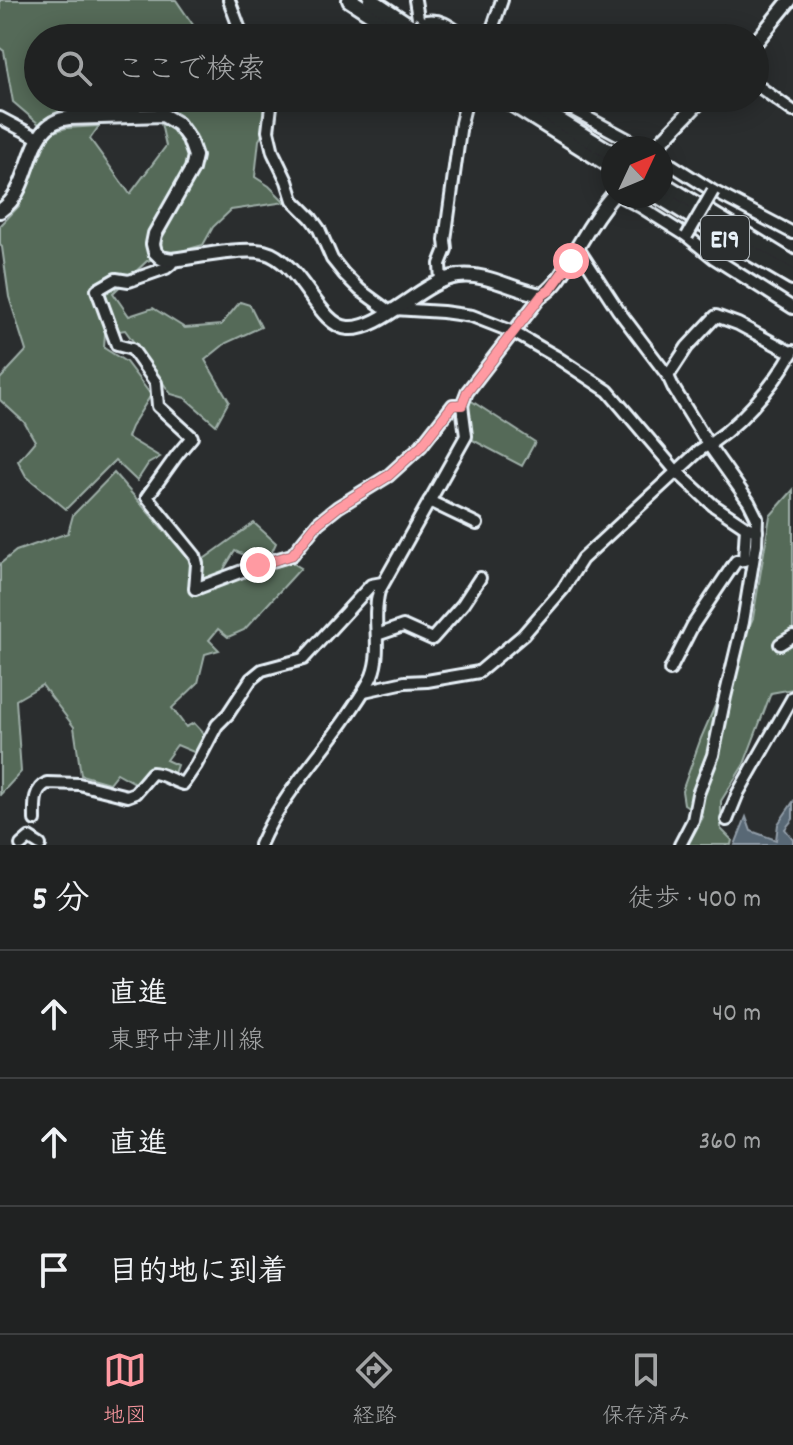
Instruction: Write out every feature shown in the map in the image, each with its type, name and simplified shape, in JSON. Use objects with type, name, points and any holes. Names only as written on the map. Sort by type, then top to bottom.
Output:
[{"type":"highway","points":[[350,0],[399,24]]},
{"type":"highway","points":[[371,0],[406,24]]},
{"type":"highway","points":[[525,112],[601,159]]},
{"type":"highway","points":[[545,112],[601,147]]},
{"type":"highway","name":"E19","points":[[673,190],[793,264]]},
{"type":"highway","name":"E19","points":[[673,205],[793,277]]},
{"type":"main road","points":[[769,26],[790,0]]},
{"type":"main road","points":[[667,136],[690,112]]},
{"type":"main road","points":[[0,211],[17,192],[38,138],[50,124],[62,118],[163,115],[178,124],[192,145],[194,162],[159,228],[153,244],[155,252],[164,259],[172,260],[251,251],[274,255],[285,263],[335,324],[349,328],[361,327],[424,290],[456,276],[474,275],[542,295],[550,290],[571,261],[601,208]]},
{"type":"street","points":[[229,0],[238,24]]},
{"type":"street","points":[[415,0],[419,24]]},
{"type":"street","points":[[494,24],[502,0]]},
{"type":"street","points":[[425,24],[426,21],[437,20],[447,24]]},
{"type":"street","points":[[769,94],[793,111]]},
{"type":"street","points":[[270,112],[268,131],[273,152],[293,200],[319,229],[332,259],[360,290],[392,310],[472,316],[513,332],[555,356],[608,391],[676,471],[713,505],[757,531]]},
{"type":"street","points":[[441,282],[440,264],[446,249],[464,112]]},
{"type":"street","points":[[577,112],[622,136]]},
{"type":"street","points":[[0,118],[38,138]]},
{"type":"street","points":[[673,166],[713,191],[793,233]]},
{"type":"street","points":[[687,236],[713,191]]},
{"type":"street","points":[[643,208],[793,308]]},
{"type":"street","points":[[577,247],[618,310],[668,376],[757,518],[743,622],[713,755],[698,794],[693,820],[680,845]]},
{"type":"street","points":[[172,260],[166,268],[129,281],[116,279],[97,290],[117,345],[132,349],[156,383],[158,406],[192,437],[147,497],[195,556],[195,589],[292,555],[318,523],[388,476],[421,446],[453,405],[462,405]]},
{"type":"street","points":[[260,845],[277,811],[364,691],[377,661],[375,603],[382,583],[466,436],[462,405],[467,392],[542,295]]},
{"type":"street","points":[[364,691],[479,672],[523,635],[563,589],[582,559],[761,397],[792,352],[716,316],[687,347],[668,376]]},
{"type":"street","points":[[429,501],[477,524]]},
{"type":"street","points":[[670,670],[693,625],[736,561],[744,560],[746,527]]},
{"type":"street","points":[[377,635],[403,626],[432,639],[463,604],[480,578]]},
{"type":"street","points":[[35,820],[37,793],[47,783],[79,784],[127,796],[135,793],[152,773],[183,784],[217,725],[251,679],[262,670],[303,659],[371,585],[382,583]]},
{"type":"street","points":[[780,644],[793,636]]},
{"type":"street","points":[[727,820],[738,793],[793,697]]},
{"type":"street","points":[[21,845],[29,838],[40,845]]},
{"type":"green space","points":[[0,0],[176,0],[192,24],[24,24],[24,111],[13,102],[4,51],[0,48]]},
{"type":"green space","points":[[25,112],[58,112],[40,125]]},
{"type":"green space","points":[[159,112],[275,112],[259,140],[255,177],[285,202],[231,210],[213,227],[203,245],[147,261],[113,293],[129,316],[153,308],[185,328],[221,325],[240,302],[250,305],[261,327],[226,343],[205,360],[229,401],[216,425],[185,398],[171,394],[125,330],[105,333],[104,348],[126,362],[151,395],[127,437],[160,457],[148,464],[137,481],[115,460],[66,509],[26,476],[18,461],[35,441],[24,422],[0,400],[0,379],[26,351],[9,297],[0,226],[19,206],[50,133],[66,128],[99,126],[90,139],[130,194],[166,146]]},
{"type":"green space","points":[[470,400],[535,442],[522,466],[469,438],[472,432],[468,417]]},
{"type":"green space","points":[[114,473],[200,572],[201,561],[254,523],[276,543],[271,554],[254,559],[235,551],[224,569],[237,579],[291,562],[301,568],[244,630],[228,637],[218,629],[209,640],[219,650],[205,654],[198,683],[172,708],[186,727],[194,723],[206,736],[196,753],[177,745],[166,760],[177,765],[173,776],[156,767],[135,783],[117,773],[109,783],[81,775],[74,727],[42,685],[16,700],[21,772],[0,795],[0,564],[16,551],[68,533],[73,515]]},
{"type":"green space","points":[[793,490],[793,689],[771,693],[744,764],[721,801],[721,829],[732,840],[731,845],[688,845],[703,817],[684,804],[682,791],[701,738],[753,618],[770,516]]},
{"type":"water","points":[[793,802],[793,819],[785,829],[793,839],[793,845],[735,845],[746,817],[751,831],[776,840],[778,824]]},
{"type":"route","points":[[258,565],[292,555],[318,523],[388,476],[421,446],[453,405],[462,405],[467,392],[571,261]]}]
